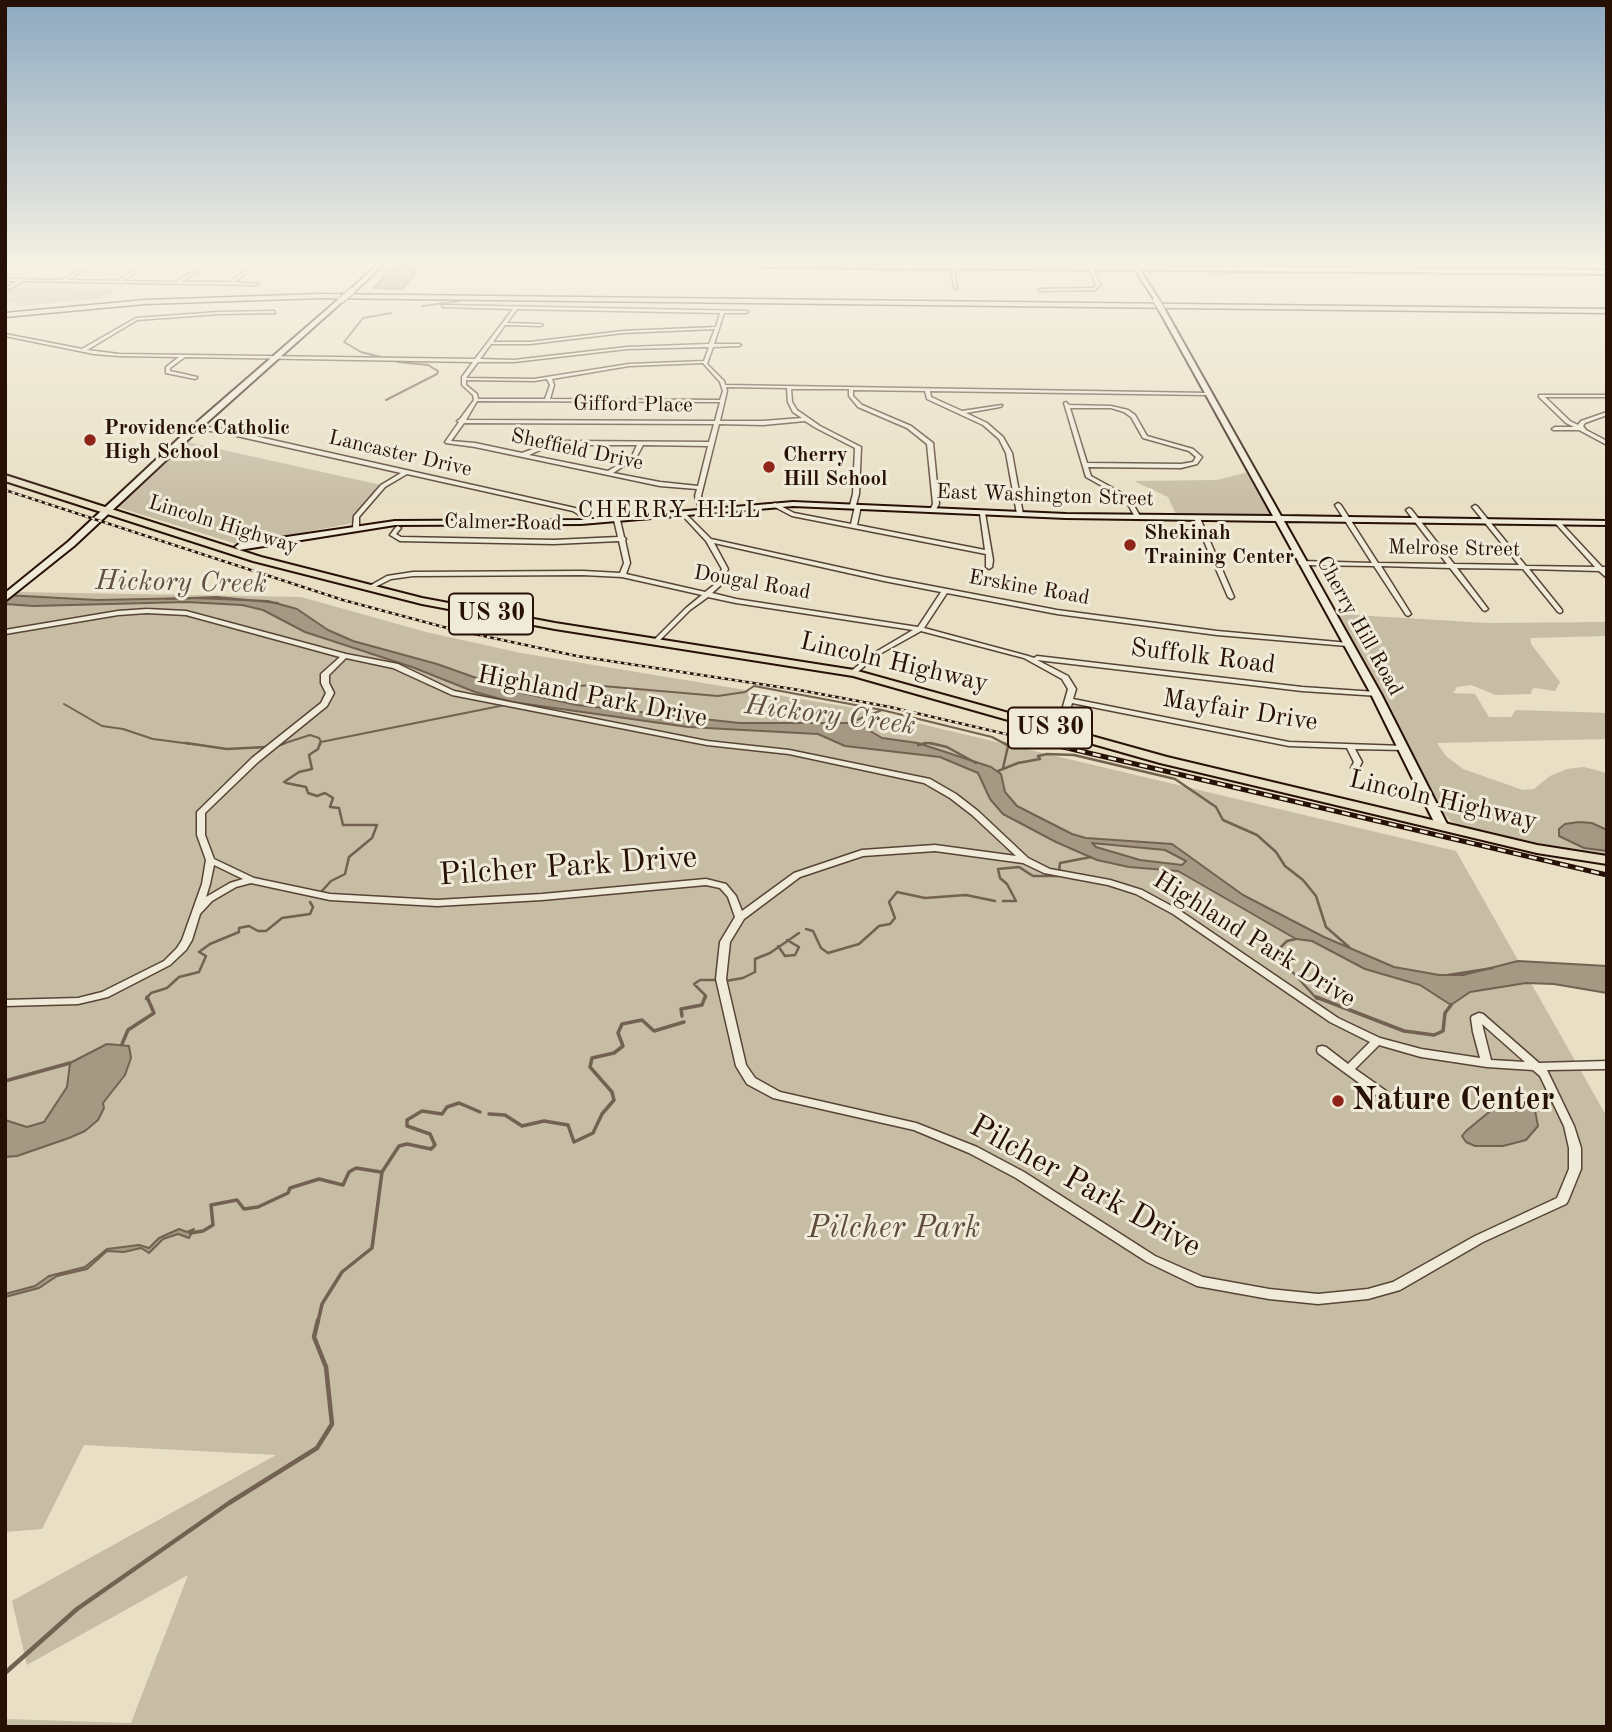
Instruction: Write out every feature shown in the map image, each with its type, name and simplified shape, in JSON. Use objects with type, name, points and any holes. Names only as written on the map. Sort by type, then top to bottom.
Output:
[{"type":"main road","name":"US 30","points":[[5,472],[105,510]]},
{"type":"main road","name":"US 30","points":[[5,478],[105,510]]},
{"type":"main road","name":"Lincoln Highway","points":[[105,510],[234,548]]},
{"type":"main road","name":"Lincoln Highway","points":[[105,510],[369,587],[478,612],[854,673],[1177,763],[1537,849],[1607,860]]},
{"type":"street","points":[[57,346],[119,355],[529,361],[616,348],[668,346]]},
{"type":"street","points":[[82,351],[91,346]]},
{"type":"street","points":[[5,598],[290,346]]},
{"type":"street","points":[[476,400],[475,395],[466,387],[464,379],[487,346]]},
{"type":"street","points":[[711,346],[706,362],[708,370],[725,386],[1207,394]]},
{"type":"street","name":"Cherry Hill Road","points":[[1181,346],[1376,694],[1442,826]]},
{"type":"street","points":[[184,356],[169,368],[168,372],[195,378]]},
{"type":"street","points":[[464,379],[549,378],[629,366],[706,362]]},
{"type":"street","points":[[547,400],[552,383],[549,378]]},
{"type":"street","points":[[703,511],[698,496],[725,386]]},
{"type":"street","points":[[789,387],[790,402],[806,419],[858,447],[854,526]]},
{"type":"street","points":[[851,388],[851,396],[860,406],[909,427],[930,443],[936,504],[933,510]]},
{"type":"street","points":[[927,389],[929,398],[985,424],[1006,445],[1020,514]]},
{"type":"street","points":[[1063,392],[1089,477],[1127,498],[1137,516]]},
{"type":"street","points":[[1607,396],[1541,396],[1568,422],[1607,443]]},
{"type":"street","points":[[476,400],[723,401]]},
{"type":"street","points":[[460,421],[476,400]]},
{"type":"street","points":[[964,412],[999,406]]},
{"type":"street","points":[[1067,406],[1111,407],[1126,411],[1133,416],[1144,437],[1191,450],[1199,457],[1195,463],[1181,467],[1086,465]]},
{"type":"street","points":[[1584,429],[1580,426],[1588,418],[1607,413]]},
{"type":"street","name":"Gifford Place","points":[[460,421],[768,423],[806,419]]},
{"type":"street","name":"Sheffield Drive","points":[[460,421],[448,442],[660,484],[700,488]]},
{"type":"street","name":"Lancaster Drive","points":[[195,428],[219,430],[575,510],[594,522]]},
{"type":"street","points":[[1555,429],[1584,429]]},
{"type":"street","points":[[522,455],[545,446],[566,443],[712,444]]},
{"type":"street","points":[[609,473],[634,457],[641,443]]},
{"type":"street","points":[[356,525],[356,517],[383,486],[405,472]]},
{"type":"street","points":[[775,505],[792,514],[989,553]]},
{"type":"street","name":"East Washington Street","points":[[234,548],[356,525],[483,521],[594,522],[775,505],[855,506],[983,514],[1607,523]]},
{"type":"street","points":[[1338,505],[1408,614]]},
{"type":"street","points":[[1475,507],[1560,611]]},
{"type":"street","points":[[1409,510],[1485,609]]},
{"type":"street","points":[[656,641],[717,586],[725,569],[709,540],[684,514]]},
{"type":"street","points":[[983,514],[989,567]]},
{"type":"street","points":[[1197,518],[1231,597]]},
{"type":"street","points":[[617,520],[627,563],[622,575]]},
{"type":"street","points":[[1558,523],[1603,568],[1607,576]]},
{"type":"street","name":"Calmer Road","points":[[398,528],[393,536],[400,539],[554,542],[623,539]]},
{"type":"street","name":"Erskine Road","points":[[709,540],[945,591],[1057,612],[1156,626],[1347,644]]},
{"type":"street","name":"Melrose Street","points":[[1301,563],[1603,568]]},
{"type":"street","name":"Dougal Road","points":[[369,587],[389,577],[414,574],[572,572],[622,575],[706,595],[920,629],[1026,657],[1065,678],[1072,689],[1071,701]]},
{"type":"street","points":[[854,673],[870,658],[920,629],[945,591]]},
{"type":"street","name":"Highland Park Drive","points":[[5,632],[118,613],[167,611],[223,621],[345,656],[395,666],[452,693],[707,743],[789,752],[927,782],[953,796],[975,813],[1025,860],[1047,871],[1110,883],[1139,892],[1176,912],[1334,1020],[1377,1041],[1421,1053],[1487,1063],[1536,1067],[1607,1065]]},
{"type":"street","points":[[5,1003],[78,1001],[105,995],[167,963],[181,950],[198,912],[210,860],[201,835],[201,811],[255,760],[324,704],[330,693],[325,683],[326,674],[345,656]]},
{"type":"street","name":"Suffolk Road","points":[[1026,657],[1302,690],[1376,694]]},
{"type":"street","points":[[1060,731],[1064,711],[1071,701]]},
{"type":"street","name":"Mayfair Drive","points":[[1071,701],[1289,744],[1404,748]]},
{"type":"street","points":[[1350,747],[1358,762],[1355,768]]},
{"type":"street","points":[[740,917],[797,875],[862,853],[935,848],[1025,860]]},
{"type":"street","name":"Pilcher Park Drive","points":[[210,860],[251,880],[330,897],[438,903],[542,897],[706,882],[723,886],[732,896],[740,917],[725,942],[721,979],[738,1057],[751,1081],[777,1095],[916,1127],[973,1150],[1020,1175],[1151,1259],[1201,1282],[1269,1294],[1318,1299],[1368,1294],[1396,1286],[1479,1239],[1562,1201],[1575,1169],[1575,1148],[1569,1126],[1544,1074],[1536,1067]]},
{"type":"street","points":[[198,912],[209,899],[233,885],[251,880]]},
{"type":"street","points":[[1487,1063],[1478,1032],[1476,1018],[1479,1016],[1536,1067]]},
{"type":"street","points":[[1349,1069],[1377,1041]]},
{"type":"street","points":[[1322,1049],[1392,1101]]},
{"type":"green space","points":[[183,441],[381,485],[354,517],[353,523],[240,545],[114,506]]},
{"type":"green space","points":[[1249,472],[1274,518],[1177,517],[1168,497],[1134,481],[1216,480]]},
{"type":"green space","name":"Pilcher Park","points":[[17,592],[301,597],[426,632],[521,653],[849,707],[1456,851],[1607,1117],[1607,1727],[5,1727],[5,1719],[131,1723],[188,1575],[27,1665],[12,1601],[276,1455],[84,1445],[42,1529],[5,1532],[5,602]]},
{"type":"green space","points":[[1338,614],[1488,623],[1607,622],[1607,636],[1530,638],[1531,644],[1560,682],[1555,691],[1535,688],[1531,694],[1496,695],[1471,685],[1457,687],[1453,693],[1475,694],[1489,717],[1511,717],[1516,710],[1607,713],[1607,739],[1437,743],[1446,756],[1463,769],[1523,790],[1534,789],[1550,776],[1567,769],[1584,767],[1607,773],[1607,856],[1518,841],[1469,830],[1451,821],[1441,810]]},
{"type":"shaded area","points":[[5,595],[97,600],[194,598],[268,601],[297,609],[328,630],[353,641],[437,664],[513,691],[577,705],[739,723],[857,723],[882,738],[918,743],[991,767],[1001,774],[1005,792],[1017,806],[1072,834],[1086,838],[1172,844],[1243,895],[1324,937],[1394,967],[1439,975],[1463,975],[1518,961],[1607,966],[1607,993],[1554,984],[1526,983],[1470,992],[1451,1005],[1420,985],[1365,969],[1312,941],[1296,939],[1178,871],[1129,867],[1097,860],[1056,842],[1003,814],[990,799],[978,773],[940,757],[845,746],[818,734],[688,727],[512,702],[475,692],[412,667],[305,632],[263,610],[242,605],[186,602],[33,606],[5,604]],"holes":[[[1092,843],[1165,850],[1186,861],[1182,865],[1140,860],[1096,847]]]},
{"type":"shaded area","points":[[1592,823],[1607,830],[1607,851],[1584,848],[1559,836],[1559,829],[1565,824]]},
{"type":"shaded area","points":[[107,1044],[129,1046],[131,1058],[125,1075],[103,1103],[104,1108],[98,1120],[85,1131],[69,1138],[17,1156],[5,1157],[5,1120],[27,1127],[44,1122],[67,1087],[70,1063]]},
{"type":"shaded area","points":[[1499,1097],[1523,1099],[1534,1105],[1538,1126],[1526,1140],[1503,1146],[1475,1146],[1466,1142],[1462,1136],[1494,1108],[1494,1102]]},
{"type":"shaded area","points":[[179,1229],[187,1232],[194,1229],[189,1238],[178,1234],[163,1239],[149,1253],[141,1248],[124,1252],[107,1251],[87,1269],[57,1276],[39,1288],[5,1297],[5,1294],[35,1286],[49,1276],[85,1267],[107,1249],[139,1245],[149,1248],[159,1238]]},
{"type":"waterway","points":[[351,346],[361,352],[381,357]]},
{"type":"waterway","points":[[386,400],[437,374],[438,371],[428,365],[398,362]]},
{"type":"waterway","name":"Hickory Creek","points":[[166,599],[217,597],[278,603]]},
{"type":"waterway","points":[[533,695],[555,688],[591,685],[718,696],[745,692],[754,686],[882,710]]},
{"type":"waterway","points":[[64,704],[102,726],[123,729],[153,739],[199,745]]},
{"type":"waterway","points":[[321,742],[505,705]]},
{"type":"waterway","points":[[849,723],[882,710]]},
{"type":"waterway","points":[[882,710],[992,737],[1006,744]]},
{"type":"waterway","points":[[284,743],[310,735],[319,738],[321,742]]},
{"type":"waterway","points":[[186,743],[227,749],[266,747]]},
{"type":"waterway","points":[[277,746],[284,743]]},
{"type":"waterway","points":[[279,745],[284,743]]},
{"type":"waterway","points":[[284,782],[299,772],[312,769],[309,755],[318,749],[320,743]]},
{"type":"waterway","name":"Hickory Creek","points":[[926,743],[918,745],[937,745]]},
{"type":"waterway","name":"Hickory Creek","points":[[930,743],[937,745]]},
{"type":"waterway","points":[[1003,768],[1008,746],[1006,744]]},
{"type":"waterway","name":"Hickory Creek","points":[[937,745],[947,747],[976,763]]},
{"type":"waterway","points":[[998,771],[1018,763],[1040,759],[1038,756],[1047,754],[1074,755],[1175,779],[1216,807],[1223,820],[1257,835],[1276,852],[1285,866],[1303,880],[1316,896],[1326,927],[1349,947]]},
{"type":"waterway","points":[[286,783],[306,787],[308,793],[317,796],[325,793],[333,798],[330,807],[339,808],[343,825],[377,825],[372,838],[349,857],[345,874],[331,881],[321,892]]},
{"type":"waterway","points":[[1059,871],[1060,863],[1091,857]]},
{"type":"waterway","points":[[1003,901],[1016,901],[1007,884],[1000,878],[998,869],[1019,867],[1033,876],[1058,876]]},
{"type":"waterway","points":[[806,929],[813,931],[821,948],[828,953],[859,944],[879,926],[890,924],[895,918],[889,902],[897,892],[925,898],[966,895],[995,901]]},
{"type":"waterway","points":[[147,998],[151,993],[167,988],[179,977],[199,972],[206,956],[199,952],[210,944],[239,932],[239,928],[249,926],[258,931],[266,931],[282,918],[310,914],[313,907],[310,902]]},
{"type":"waterway","points":[[788,941],[799,933]]},
{"type":"waterway","points":[[1296,939],[1287,941],[1278,950],[1279,957],[1317,999]]},
{"type":"waterway","points":[[779,947],[785,956],[795,955],[799,947],[788,941]]},
{"type":"waterway","points":[[779,947],[788,941]]},
{"type":"waterway","points":[[726,981],[743,978],[755,972],[755,959],[779,947]]},
{"type":"waterway","name":"Hickory Creek","points":[[1448,975],[1493,968]]},
{"type":"waterway","points":[[705,999],[706,996],[694,984],[700,980],[716,980]]},
{"type":"waterway","points":[[682,1016],[681,1009],[702,1005],[705,997]]},
{"type":"waterway","points":[[1316,997],[1404,1031],[1434,1035],[1443,1031],[1445,1013],[1451,1005]]},
{"type":"waterway","points":[[122,1044],[128,1030],[154,1013],[147,998]]},
{"type":"waterway","points":[[489,1114],[505,1115],[522,1126],[544,1121],[568,1125],[574,1142],[593,1133],[602,1114],[614,1100],[612,1092],[590,1067],[592,1058],[614,1053],[623,1046],[618,1033],[622,1024],[642,1020],[654,1031],[684,1022]]},
{"type":"waterway","points":[[5,1081],[70,1063]]},
{"type":"waterway","points":[[318,1322],[322,1304],[342,1272],[372,1248],[382,1172],[399,1146],[407,1144],[431,1149],[435,1145],[430,1134],[407,1126],[407,1120],[422,1111],[442,1114],[447,1107],[459,1103],[480,1112]]},
{"type":"waterway","points":[[190,1233],[203,1231],[213,1225],[211,1205],[237,1200],[244,1209],[258,1207],[288,1193],[290,1188],[319,1179],[343,1185],[349,1172],[356,1168],[381,1172]]},
{"type":"waterway","points":[[5,1673],[77,1609],[229,1503],[317,1448],[332,1424],[326,1367],[314,1337],[318,1320]]},
{"type":"railway","points":[[5,490],[343,600],[451,629],[577,656],[799,690],[890,707],[1053,745]]},
{"type":"railway","points":[[1046,743],[1607,875]]},
{"type":"place","name":"Providence Catholic High School","points":[[90,440]]},
{"type":"place","name":"Cherry Hill School","points":[[769,467]]},
{"type":"place","name":"Shekinah Training Center","points":[[1130,545]]},
{"type":"place","name":"Nature Center","points":[[1338,1101]]},
{"type":"district","name":"CHERRY HILL","points":[[670,511]]}]
